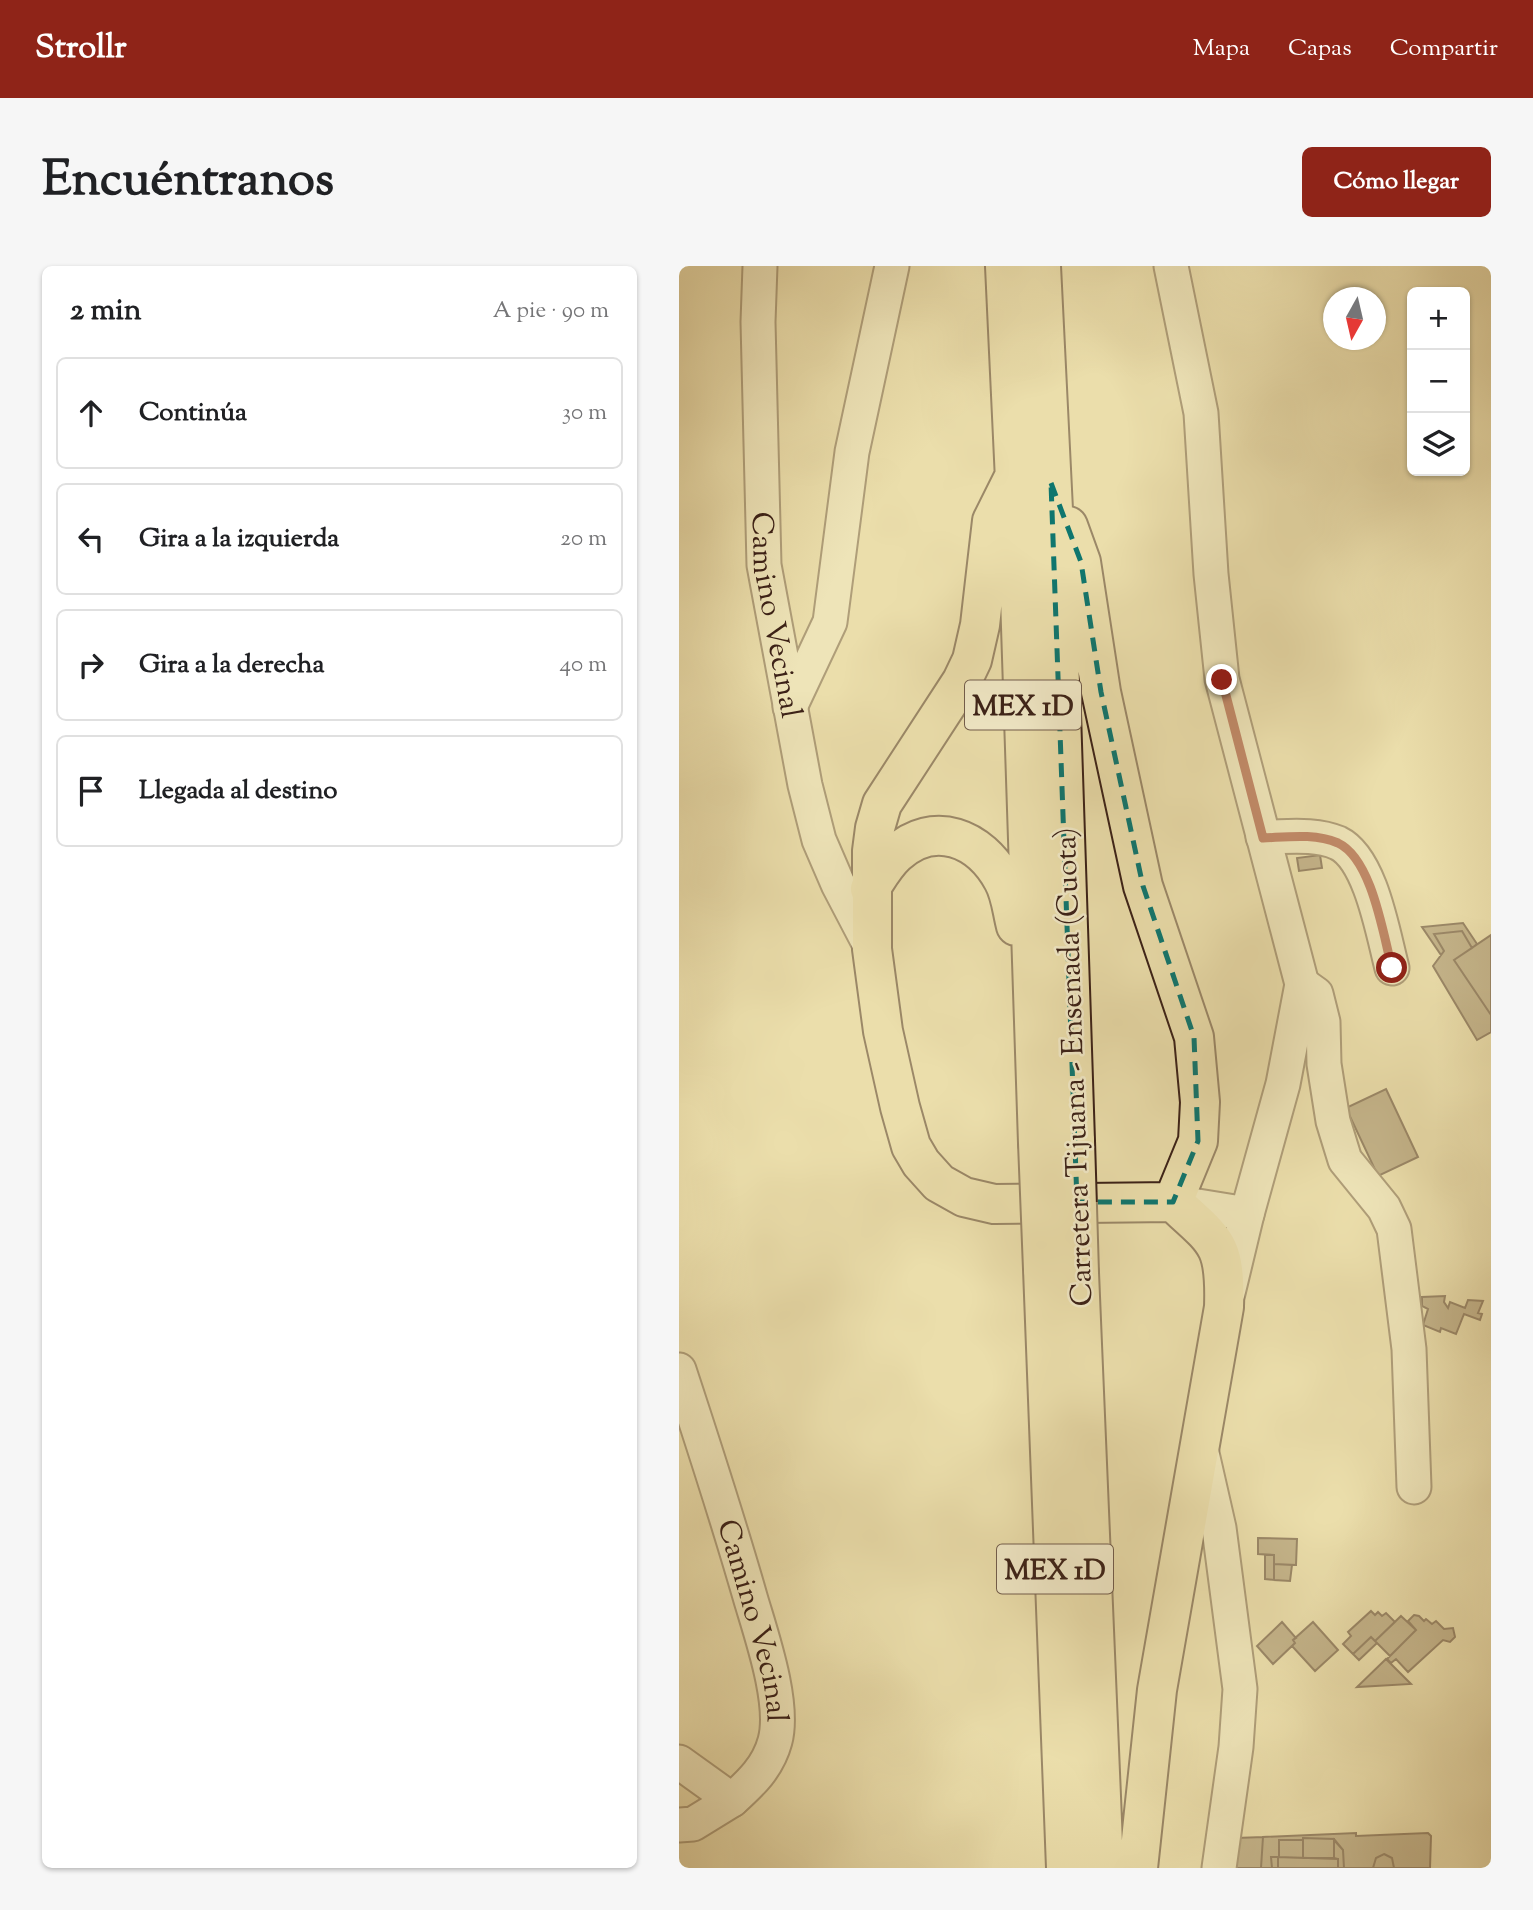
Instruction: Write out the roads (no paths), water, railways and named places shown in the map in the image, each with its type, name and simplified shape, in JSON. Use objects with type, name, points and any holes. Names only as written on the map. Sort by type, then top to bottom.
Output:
[{"type":"highway","name":"Carretera Tijuana - Ensenada (Cuota)","points":[[1005,266],[1033,480],[1057,605],[1056,1142],[1061,1271],[1066,1868]]},
{"type":"highway","name":"Carretera Tijuana - Ensenada (Cuota)","points":[[1041,266],[1033,480],[1020,580],[1031,979],[1056,1142]]},
{"type":"highway","points":[[1138,1868],[1157,1690],[1224,1307],[1223,1259],[1212,1238],[1173,1202],[994,1204],[964,1197],[939,1183],[921,1163],[911,1146],[899,1107],[883,1031],[871,949],[871,851],[882,804],[962,681],[972,660],[980,625],[992,521],[1033,480],[1081,562],[1101,692],[1143,886],[1194,1037],[1200,1102],[1198,1141],[1173,1202]]},
{"type":"highway","points":[[870,889],[884,867],[910,843],[921,838],[941,836],[970,843],[987,857],[1003,880],[1031,979]]},
{"type":"highway","name":"Carretera Tijuana - Ensenada (Cuota)","points":[[1061,1271],[1104,1868]]},
{"type":"street","name":"Camino Vecinal","points":[[760,266],[758,322],[764,565],[805,785],[819,840],[871,949]]},
{"type":"street","points":[[790,706],[830,622],[852,452],[892,266]]},
{"type":"street","points":[[1171,266],[1201,413],[1211,573],[1222,680],[1302,984],[1283,1084],[1224,1307]]},
{"type":"street","points":[[1263,838],[1311,837],[1338,843],[1354,855],[1367,877],[1392,968]]},
{"type":"street","points":[[1302,984],[1316,995],[1323,1022],[1324,1064],[1333,1121],[1345,1160],[1384,1208],[1394,1229],[1409,1349],[1414,1487]]},
{"type":"street","points":[[1173,1202],[1247,1214]]},
{"type":"street","name":"Camino Vecinal","points":[[679,1370],[734,1540],[772,1678],[777,1718],[775,1740],[764,1768],[732,1800],[694,1825],[679,1825]]},
{"type":"street","points":[[1201,1447],[1219,1528],[1240,1689],[1219,1868]]},
{"type":"street","points":[[679,1762],[732,1800]]}]
